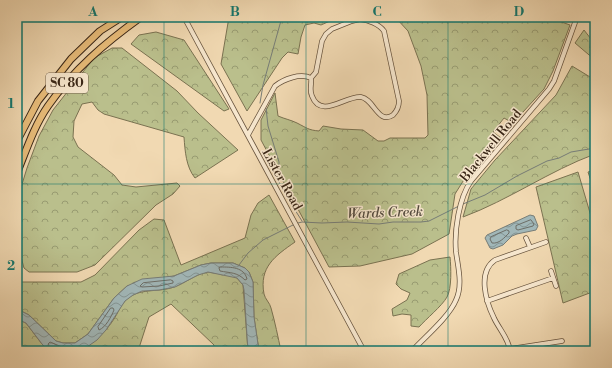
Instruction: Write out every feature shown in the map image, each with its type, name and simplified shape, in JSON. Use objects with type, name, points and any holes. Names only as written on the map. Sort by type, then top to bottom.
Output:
[{"type":"main road","name":"SC 80","points":[[17,141],[38,102],[71,59],[100,31],[122,17]]},
{"type":"main road","name":"SC 80","points":[[17,173],[33,133],[48,106],[82,65],[108,41],[141,17]]},
{"type":"street","name":"Lister Road","points":[[184,17],[298,226],[364,351]]},
{"type":"street","name":"Blackwell Road","points":[[412,351],[451,310],[457,299],[460,282],[456,250],[456,236],[460,210],[466,190],[471,181],[550,89],[577,17]]},
{"type":"street","points":[[360,19],[368,21],[380,26],[384,31],[398,107],[393,115],[387,117],[377,113],[369,100],[358,97],[331,106],[323,106],[316,103],[312,96],[311,78],[316,72],[322,41],[326,34],[332,29],[352,21],[360,19]]},
{"type":"street","points":[[248,135],[275,86],[292,78],[305,76],[311,78]]},
{"type":"street","points":[[526,238],[530,247]]},
{"type":"street","points":[[546,242],[495,260],[490,264],[485,274],[488,301],[493,317],[510,345],[510,350],[562,341]]},
{"type":"street","points":[[551,271],[556,286]]},
{"type":"street","points":[[488,301],[553,278]]},
{"type":"street","points":[[544,344],[545,351]]},
{"type":"green space","points":[[229,17],[339,17],[321,25],[314,23],[305,25],[298,54],[288,52],[282,58],[247,111],[221,64]]},
{"type":"green space","points":[[395,17],[554,17],[553,19],[570,25],[553,71],[544,89],[513,123],[504,118],[493,132],[501,138],[470,170],[455,194],[449,234],[412,254],[360,266],[329,267],[261,140],[261,120],[275,93],[278,116],[310,129],[319,131],[323,126],[363,130],[378,141],[384,141],[390,138],[425,138],[428,135],[427,95],[421,66],[408,31]]},
{"type":"green space","points":[[584,30],[591,39],[590,48],[595,52],[595,60],[575,43]]},
{"type":"green space","points":[[156,32],[184,40],[229,109],[224,111],[131,44],[139,35]]},
{"type":"green space","points":[[112,48],[122,48],[177,91],[198,113],[238,150],[195,178],[188,164],[184,137],[104,114],[98,110],[92,102],[82,104],[74,121],[73,137],[78,147],[114,175],[122,185],[136,187],[177,183],[180,186],[173,194],[156,205],[95,265],[77,272],[29,272],[24,268],[20,253],[18,228],[19,194],[27,168],[39,136],[53,110],[94,58]]},
{"type":"green space","points":[[572,66],[595,80],[595,154],[463,217],[471,189],[495,160],[556,95]]},
{"type":"green space","points":[[595,170],[595,193],[588,172]]},
{"type":"green space","points":[[578,172],[595,235],[595,291],[563,303],[536,187]]},
{"type":"green space","points":[[269,195],[295,242],[275,257],[266,269],[264,276],[264,294],[265,298],[270,304],[281,351],[259,351],[254,317],[253,282],[249,272],[245,268],[233,263],[211,263],[201,265],[174,276],[127,286],[114,298],[88,334],[75,343],[63,343],[56,341],[29,315],[17,309],[17,287],[19,282],[81,282],[95,275],[139,230],[154,219],[164,220],[181,265],[245,238],[251,215],[258,203]]},
{"type":"green space","points":[[450,257],[450,288],[445,301],[419,327],[411,326],[411,315],[402,314],[393,316],[392,309],[407,300],[410,293],[401,289],[396,284],[399,274],[430,260]]},
{"type":"green space","points":[[208,272],[233,276],[243,285],[248,351],[214,351],[214,345],[171,304],[149,317],[138,351],[77,351],[93,342],[107,329],[120,307],[130,297],[142,292],[168,289]]},
{"type":"green space","points":[[17,319],[26,323],[42,344],[50,351],[17,351]]},
{"type":"water","points":[[530,215],[534,216],[538,226],[536,230],[517,234],[512,236],[503,245],[493,249],[490,248],[485,238],[487,235]]},
{"type":"water","points":[[211,263],[233,263],[245,268],[249,272],[253,282],[254,317],[259,351],[248,351],[243,285],[237,278],[208,272],[198,275],[175,287],[142,291],[133,295],[125,301],[106,330],[97,340],[87,347],[77,351],[48,350],[26,323],[17,319],[17,309],[29,315],[56,341],[63,343],[75,343],[88,334],[114,298],[127,286],[142,279],[174,276],[201,265]]},
{"type":"waterway","points":[[260,103],[263,85],[282,17]]},
{"type":"waterway","points":[[266,108],[268,126],[279,162],[279,182],[292,204]]},
{"type":"waterway","name":"Wards Creek","points":[[463,204],[485,195],[517,176],[547,161],[559,158],[571,152],[595,148]]},
{"type":"waterway","name":"Wards Creek","points":[[298,223],[347,222],[379,224],[393,222],[421,222],[429,221],[459,206]]},
{"type":"waterway","points":[[295,210],[302,221]]},
{"type":"waterway","name":"Wards Creek","points":[[239,265],[248,253],[263,240],[293,225]]}]
